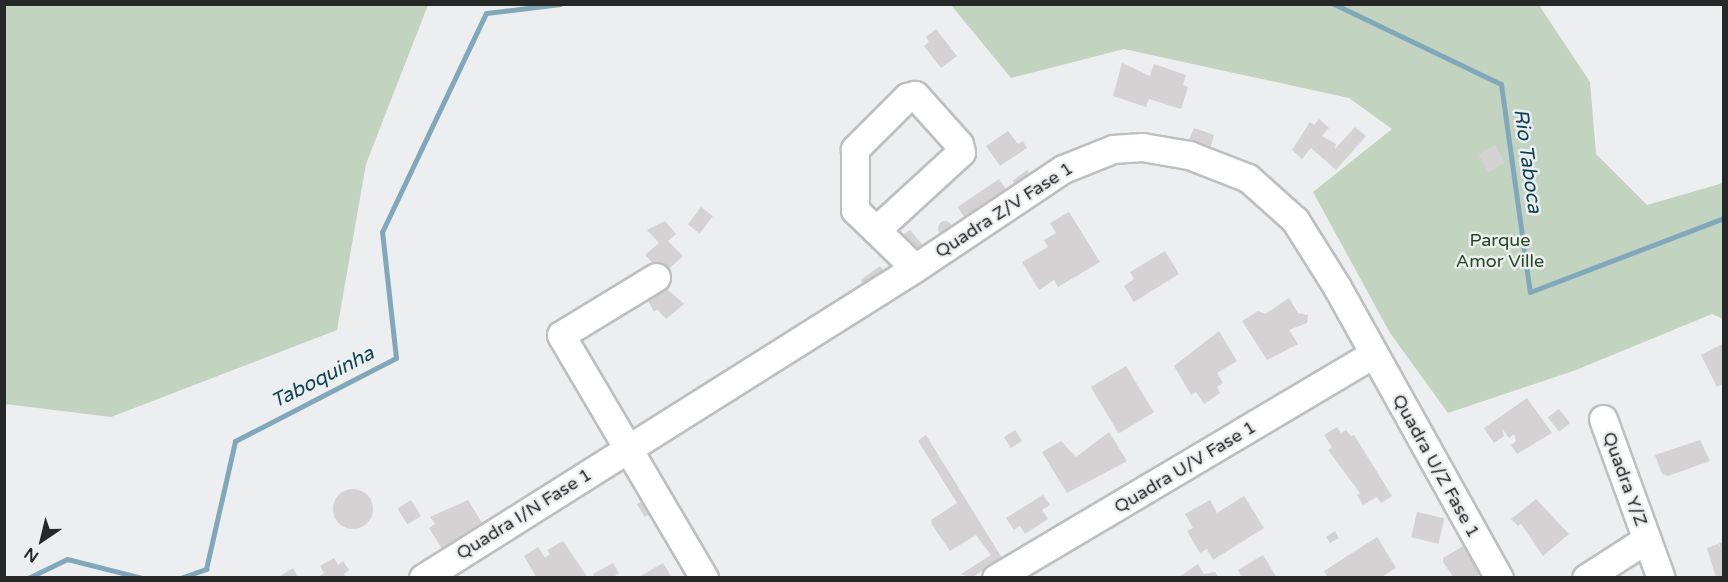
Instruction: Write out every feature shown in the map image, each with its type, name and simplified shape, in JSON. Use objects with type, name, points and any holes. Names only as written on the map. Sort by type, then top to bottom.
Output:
[{"type":"street","points":[[876,230],[961,152],[959,144],[915,95],[907,97],[855,149],[855,210],[915,268]]},
{"type":"street","name":"Quadra Z/V Fase 1","points":[[626,450],[915,268],[1081,159],[1113,149],[1165,149],[1248,178],[1295,220],[1373,354]]},
{"type":"street","points":[[656,277],[561,335],[626,450],[704,578]]},
{"type":"street","name":"Quadra U/V Fase 1","points":[[996,578],[1373,354]]},
{"type":"street","name":"Quadra U/Z Fase 1","points":[[1373,354],[1499,578]]},
{"type":"street","name":"Quadra Y/Z","points":[[1603,419],[1661,578]]},
{"type":"street","name":"Quadra I/N Fase 1","points":[[423,578],[626,450]]},
{"type":"street","points":[[1586,578],[1647,539]]},
{"type":"green space","points":[[5,4],[428,5],[366,164],[337,330],[111,417],[5,404]]},
{"type":"green space","name":"Parque Amor Ville","points":[[951,5],[1539,5],[1590,82],[1596,154],[1647,205],[1723,183],[1723,319],[1712,314],[1576,370],[1448,413],[1390,333],[1313,192],[1392,129],[1349,98],[1124,49],[1011,78]]},
{"type":"building","points":[[936,29],[957,56],[941,68],[924,46],[929,42],[926,37]]},
{"type":"building","points":[[1122,63],[1150,76],[1154,64],[1186,75],[1183,85],[1188,87],[1181,109],[1149,99],[1146,107],[1113,96]]},
{"type":"building","points":[[1319,119],[1329,128],[1322,136],[1336,144],[1335,149],[1355,127],[1366,136],[1336,170],[1311,148],[1302,159],[1292,150],[1310,122],[1314,125]]},
{"type":"building","points":[[1194,128],[1214,135],[1211,146],[1189,140]]},
{"type":"building","points":[[1008,131],[1018,144],[1023,141],[1027,148],[1000,166],[986,146]]},
{"type":"building","points":[[1495,145],[1505,164],[1488,172],[1478,154]]},
{"type":"building","points":[[1027,170],[1033,178],[1019,189],[1013,181]]},
{"type":"building","points":[[999,179],[1009,194],[968,222],[958,207]]},
{"type":"building","points":[[701,207],[713,216],[700,234],[688,225]]},
{"type":"building","points":[[1069,212],[1100,262],[1058,287],[1054,280],[1039,290],[1022,262],[1048,247],[1044,240],[1056,233],[1050,223]]},
{"type":"building","points":[[665,221],[676,234],[668,241],[683,256],[663,274],[645,255],[659,243],[647,230]]},
{"type":"building","points":[[945,221],[950,223],[952,228],[950,233],[945,235],[940,233],[938,228],[940,223]]},
{"type":"building","points":[[910,230],[925,248],[915,254],[901,236]]},
{"type":"building","points":[[1165,251],[1179,274],[1134,302],[1124,286],[1134,279],[1130,272]]},
{"type":"building","points":[[880,266],[885,273],[866,287],[861,280]]},
{"type":"building","points":[[658,281],[684,304],[666,319],[657,309],[654,312],[644,293]]},
{"type":"building","points":[[1289,298],[1298,313],[1308,315],[1307,323],[1289,330],[1298,344],[1267,360],[1242,321],[1258,311],[1265,314]]},
{"type":"building","points":[[1219,331],[1237,361],[1217,373],[1223,383],[1217,387],[1220,393],[1204,404],[1196,392],[1191,395],[1174,366]]},
{"type":"building","points":[[1724,343],[1724,383],[1717,387],[1701,355]]},
{"type":"building","points":[[1126,366],[1154,412],[1119,433],[1091,387]]},
{"type":"building","points":[[1527,398],[1552,433],[1517,454],[1511,445],[1516,441],[1514,434],[1509,438],[1502,428],[1504,436],[1494,443],[1484,428]]},
{"type":"building","points":[[1559,409],[1570,423],[1559,432],[1548,418]]},
{"type":"building","points":[[1337,427],[1341,433],[1346,430],[1351,436],[1354,435],[1392,496],[1381,503],[1377,497],[1363,505],[1357,495],[1360,493],[1328,450],[1332,447],[1324,435]]},
{"type":"building","points":[[1015,430],[1022,441],[1011,448],[1004,437]]},
{"type":"building","points":[[1109,432],[1127,461],[1067,493],[1042,452],[1061,441],[1076,457]]},
{"type":"building","points":[[926,435],[1002,558],[971,578],[961,574],[991,555],[976,535],[950,551],[932,525],[931,520],[957,503],[918,441]]},
{"type":"building","points":[[1700,440],[1710,461],[1668,476],[1662,474],[1655,455]]},
{"type":"building","points":[[353,489],[367,495],[373,509],[367,523],[353,529],[339,523],[333,509],[339,495]]},
{"type":"building","points":[[1043,495],[1050,505],[1042,510],[1048,519],[1025,534],[1020,526],[1014,530],[1006,518]]},
{"type":"building","points":[[1244,496],[1264,528],[1213,560],[1207,549],[1200,553],[1187,531],[1193,528],[1185,514],[1210,500],[1217,513]]},
{"type":"building","points":[[1536,499],[1569,534],[1543,556],[1521,524],[1518,526],[1511,519]]},
{"type":"building","points":[[411,500],[421,516],[407,525],[397,508]]},
{"type":"building","points":[[468,500],[482,523],[442,549],[429,528],[435,524],[430,517]]},
{"type":"building","points":[[642,501],[650,514],[645,517],[637,504]]},
{"type":"building","points":[[1417,512],[1444,518],[1438,544],[1411,537]]},
{"type":"building","points":[[1335,531],[1339,538],[1330,543],[1326,537]]},
{"type":"building","points":[[1377,537],[1396,568],[1380,578],[1328,578],[1324,571]]},
{"type":"building","points":[[563,541],[588,578],[537,578],[524,556],[538,547],[545,558],[550,554],[547,550]]},
{"type":"building","points":[[1724,542],[1724,578],[1716,578],[1707,548],[1718,544],[1721,549],[1719,543]]},
{"type":"building","points":[[1463,546],[1480,574],[1474,578],[1454,578],[1443,562],[1443,558]]},
{"type":"building","points":[[1263,555],[1277,578],[1242,578],[1238,570]]},
{"type":"building","points":[[334,558],[338,565],[343,561],[349,570],[344,574],[347,578],[317,578],[324,573],[320,566]]},
{"type":"building","points":[[613,563],[619,573],[612,578],[595,578],[593,574]]},
{"type":"building","points":[[663,563],[672,578],[637,578]]},
{"type":"building","points":[[1198,564],[1204,574],[1215,572],[1219,578],[1177,578]]},
{"type":"building","points":[[293,568],[298,578],[277,578]]},
{"type":"waterway","name":"Taboquinha","points":[[180,578],[206,569],[235,441],[396,358],[382,232],[486,13],[560,4]]},
{"type":"waterway","name":"Rio Taboca","points":[[1334,4],[1501,84],[1530,292],[1724,218]]},
{"type":"waterway","name":"Taboquinha","points":[[28,578],[67,559],[142,578]]}]
